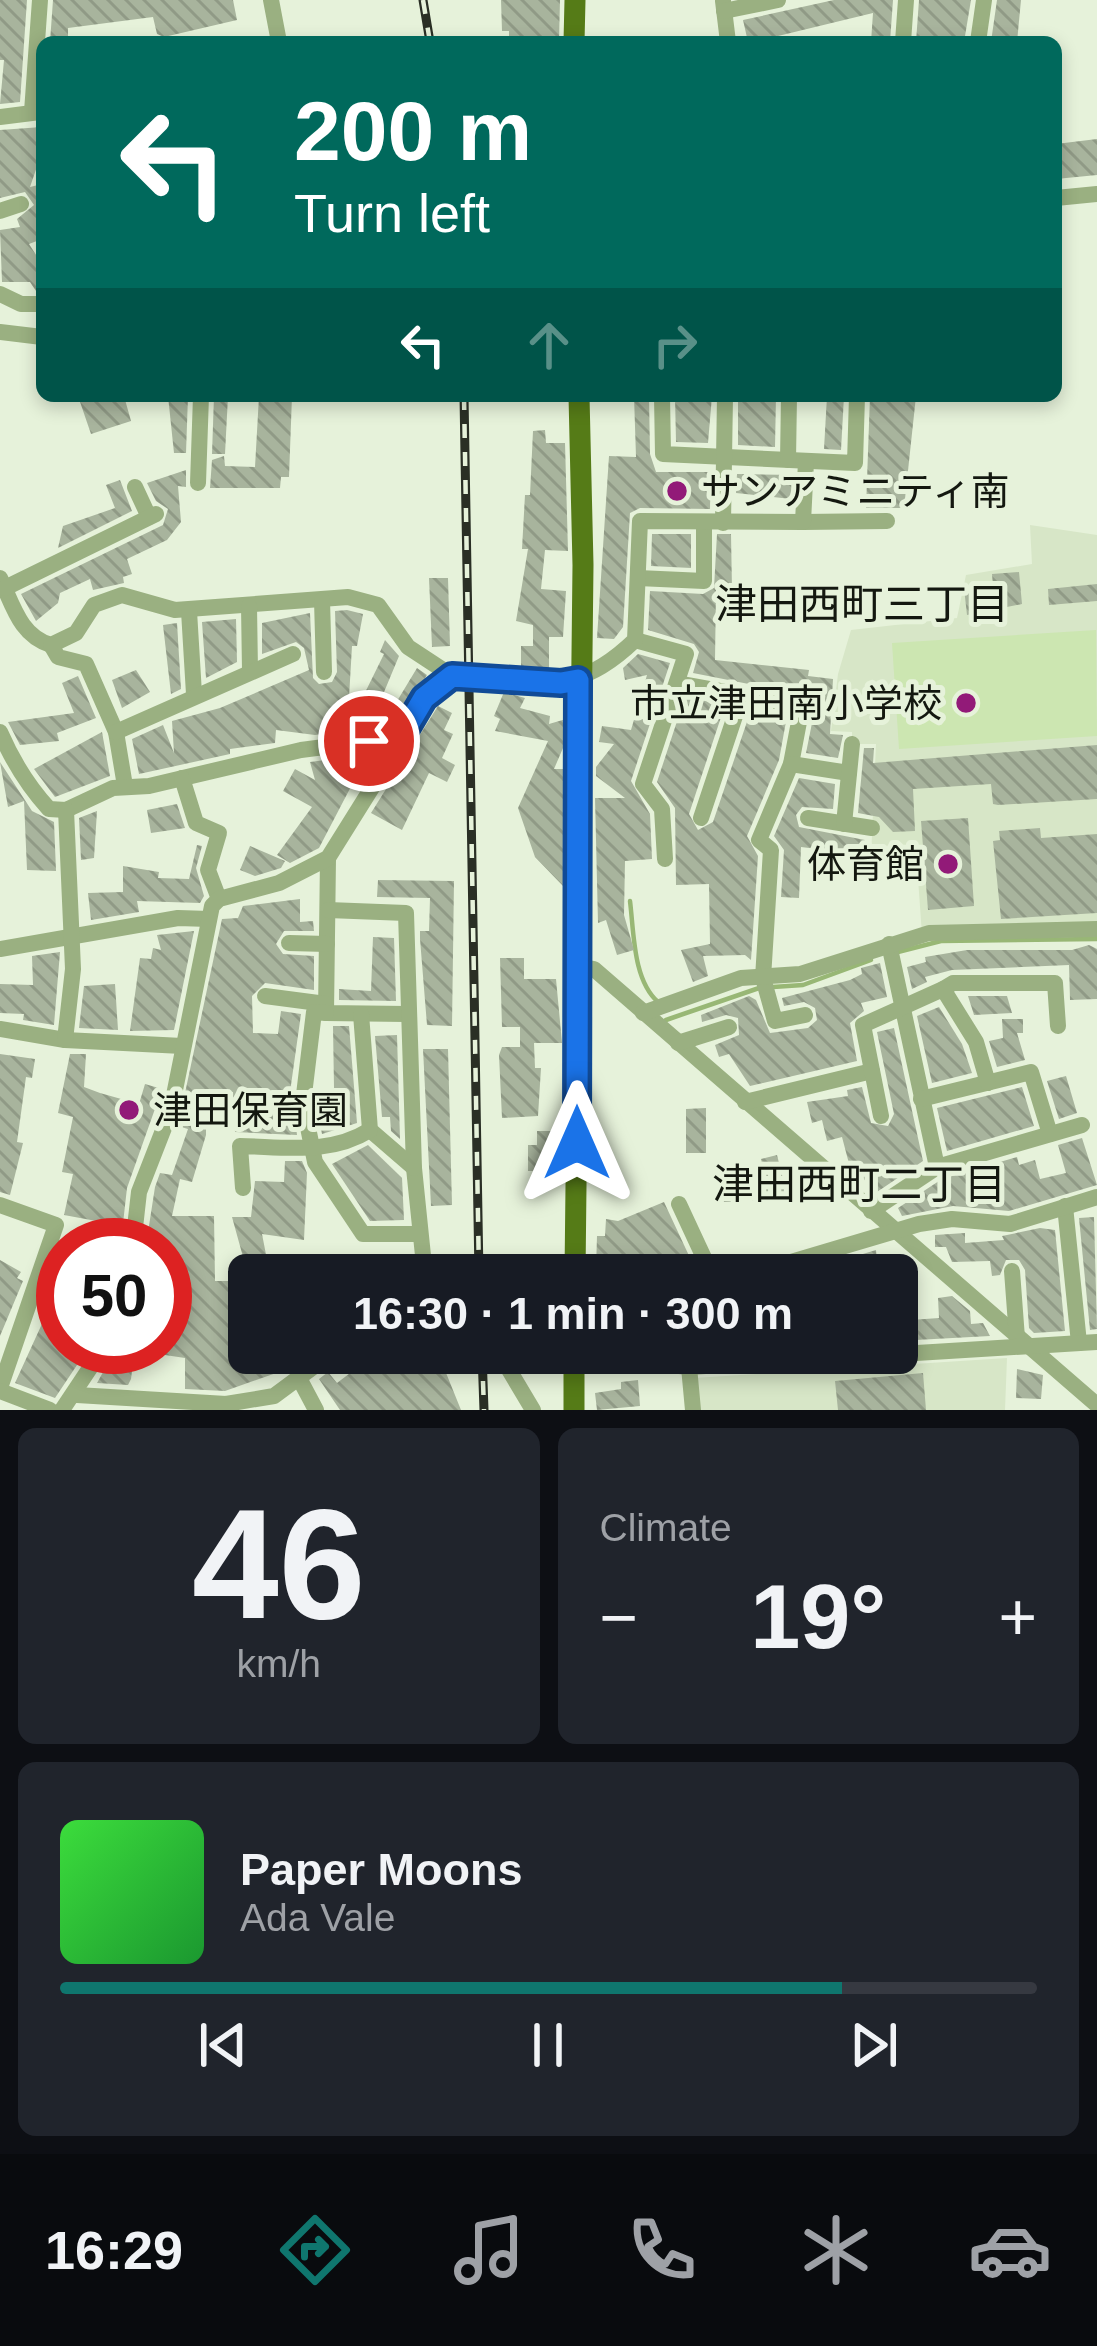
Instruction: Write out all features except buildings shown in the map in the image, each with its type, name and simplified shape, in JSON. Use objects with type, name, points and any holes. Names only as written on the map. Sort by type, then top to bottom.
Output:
[{"type":"main road","points":[[574,0],[574,36]]},
{"type":"main road","points":[[575,1254],[578,680],[583,565],[579,402]]},
{"type":"main road","points":[[570,1374],[574,1410]]},
{"type":"street","points":[[39,36],[40,0]]},
{"type":"street","points":[[271,0],[278,36]]},
{"type":"street","points":[[727,36],[724,5],[778,0]]},
{"type":"street","points":[[903,36],[906,0]]},
{"type":"street","points":[[979,36],[984,0]]},
{"type":"street","points":[[0,117],[36,112]]},
{"type":"street","points":[[1062,197],[1097,194]]},
{"type":"street","points":[[0,212],[21,204]]},
{"type":"street","points":[[0,295],[21,304],[36,304]]},
{"type":"street","points":[[0,332],[36,336]]},
{"type":"street","points":[[198,483],[201,402]]},
{"type":"street","points":[[662,402],[662,454],[855,463],[857,402]]},
{"type":"street","points":[[638,578],[704,581],[724,456],[725,402]]},
{"type":"street","points":[[790,402],[803,522]]},
{"type":"street","points":[[125,786],[116,733],[86,664],[58,657],[51,645],[35,640],[22,625],[2,583],[153,515],[135,487]]},
{"type":"street","points":[[438,682],[463,676],[561,683],[604,670],[635,640],[640,521],[887,521]]},
{"type":"street","points":[[51,645],[76,633],[94,605],[122,595],[189,611],[348,598],[378,605],[407,647],[443,670],[328,858],[279,884],[219,899]]},
{"type":"street","points":[[322,600],[324,672]]},
{"type":"street","points":[[249,606],[250,671]]},
{"type":"street","points":[[189,611],[194,694]]},
{"type":"street","points":[[635,640],[686,654],[643,784],[662,809],[664,859]]},
{"type":"street","points":[[116,733],[194,694],[293,654]]},
{"type":"street","points":[[676,683],[802,706],[791,764],[759,840],[771,850],[766,987],[775,1021],[805,1015]]},
{"type":"street","points":[[700,818],[741,698]]},
{"type":"street","points":[[0,732],[19,774],[49,809],[66,809],[125,786],[301,750],[401,737]]},
{"type":"street","points":[[844,824],[852,744]]},
{"type":"street","points":[[791,764],[849,773]]},
{"type":"street","points":[[0,783],[19,774]]},
{"type":"street","points":[[136,1218],[139,1192],[171,1110],[209,919],[219,899],[208,870],[219,833],[196,823],[182,778]]},
{"type":"street","points":[[65,1040],[73,969],[66,809]]},
{"type":"street","points":[[808,818],[872,828]]},
{"type":"street","points":[[326,1009],[328,858]]},
{"type":"street","points":[[328,910],[406,914],[406,1014],[421,1254]]},
{"type":"street","points":[[0,949],[178,919],[209,919]]},
{"type":"street","points":[[643,1013],[741,978],[766,987],[800,974],[891,955],[929,933],[1097,929]]},
{"type":"street","points":[[289,943],[327,944]]},
{"type":"street","points":[[891,955],[937,1167]]},
{"type":"street","points":[[578,966],[594,969],[1097,1405]]},
{"type":"street","points":[[881,1116],[863,1025],[902,1011],[952,983],[1055,983],[1058,1025]]},
{"type":"street","points":[[943,989],[976,1042],[988,1083]]},
{"type":"street","points":[[265,996],[361,1014],[406,1014]]},
{"type":"street","points":[[326,1009],[314,1012],[303,1102],[315,1162],[363,1234],[419,1234]]},
{"type":"street","points":[[361,1014],[370,1130],[414,1168]]},
{"type":"street","points":[[678,1043],[729,1027]]},
{"type":"street","points":[[0,1029],[65,1040],[182,1046]]},
{"type":"street","points":[[745,1102],[872,1071]]},
{"type":"street","points":[[921,1099],[1031,1072],[1050,1134]]},
{"type":"street","points":[[871,1211],[937,1167],[1082,1125]]},
{"type":"street","points":[[243,1188],[240,1146],[348,1144],[370,1130]]},
{"type":"street","points":[[824,1254],[952,1219],[1010,1223],[1097,1197]]},
{"type":"street","points":[[680,1204],[703,1254]]},
{"type":"street","points":[[0,1205],[56,1226],[0,1389],[50,1410]]},
{"type":"street","points":[[918,1348],[1088,1343],[1065,1206]]},
{"type":"street","points":[[1012,1271],[1022,1342]]},
{"type":"street","points":[[62,1410],[89,1374]]},
{"type":"street","points":[[77,1395],[226,1403],[274,1396],[304,1374]]},
{"type":"street","points":[[512,1374],[533,1410]]},
{"type":"street","points":[[690,1374],[693,1410]]},
{"type":"street","points":[[299,1378],[316,1410]]},
{"type":"shaded area","name":"市立津田南小学校","points":[[1030,525],[1097,535],[1097,929],[922,935],[917,864],[871,858],[876,744],[852,744],[852,732],[831,731],[838,674],[851,630],[957,618],[966,575],[1032,564]]},
{"type":"shaded area","points":[[1007,1358],[1005,1410],[697,1410],[694,1378],[918,1374],[918,1364]]},
{"type":"green space","points":[[1096,630],[1097,736],[899,749],[892,643]]},
{"type":"waterway","points":[[630,901],[639,969],[658,1002]]},
{"type":"waterway","points":[[894,953],[941,941],[1097,939]]},
{"type":"waterway","points":[[773,987],[803,985],[871,960]]},
{"type":"waterway","points":[[666,1020],[762,987]]},
{"type":"railway","points":[[423,0],[429,36]]},
{"type":"railway","points":[[464,402],[479,1254]]},
{"type":"railway","points":[[483,1374],[484,1410]]},
{"type":"place","name":"サンアミニティ南","points":[[677,491]]},
{"type":"place","name":"市立津田南小学校","points":[[966,703]]},
{"type":"place","name":"体育館","points":[[948,864]]},
{"type":"place","name":"津田保育園","points":[[129,1110]]},
{"type":"district","name":"津田西町三丁目","points":[[862,604]]},
{"type":"district","name":"津田西町二丁目","points":[[859,1184]]},
{"type":"route","points":[[369,741],[401,737],[424,698],[438,682],[452,676],[578,680],[577,1143]]}]
